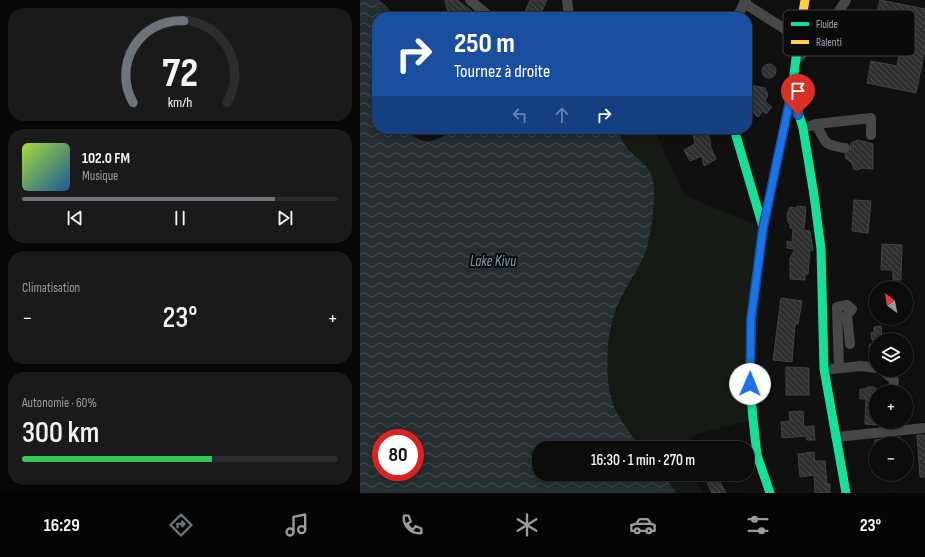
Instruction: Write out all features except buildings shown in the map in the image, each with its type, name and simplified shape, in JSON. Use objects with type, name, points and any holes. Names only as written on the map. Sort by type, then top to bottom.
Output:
[{"type":"main road","points":[[804,10],[805,0]]},
{"type":"main road","points":[[770,493],[757,456],[750,384],[751,320],[763,228],[792,90],[796,56]]},
{"type":"main road","points":[[792,90],[803,128],[814,195],[821,249],[824,369],[846,493]]},
{"type":"main road","points":[[735,134],[763,228]]},
{"type":"street","points":[[470,0],[484,12]]},
{"type":"street","points":[[567,0],[568,12]]},
{"type":"street","points":[[840,10],[846,0]]},
{"type":"street","points":[[740,12],[745,2],[783,28]]},
{"type":"street","points":[[795,61],[800,56]]},
{"type":"street","points":[[803,128],[816,124],[871,118],[871,135]]},
{"type":"street","points":[[816,124],[821,133],[822,139],[830,146],[845,148]]},
{"type":"street","points":[[838,368],[837,307],[847,305],[852,309],[847,315],[850,344]]},
{"type":"street","points":[[824,369],[861,366],[869,367]]},
{"type":"street","points":[[836,437],[925,428]]},
{"type":"shaded area","points":[[620,134],[656,134],[684,195],[763,228],[753,419],[691,436],[691,441],[637,441],[618,415],[611,396],[606,362],[609,336],[615,312],[645,254],[653,213],[627,147],[623,143]]},
{"type":"shaded area","points":[[668,481],[694,481],[703,493],[677,493]]},
{"type":"water","name":"Lake Kivu","points":[[360,0],[379,0],[391,12],[372,12],[372,134],[412,134],[419,139],[431,141],[448,134],[620,134],[631,153],[648,169],[654,188],[649,240],[644,256],[615,312],[609,336],[607,365],[610,393],[614,405],[624,424],[637,441],[532,441],[532,481],[668,481],[677,493],[360,493]]},
{"type":"traffic: fast","points":[[770,493],[757,455],[753,419],[750,384],[751,320],[763,228],[792,90],[796,56]]},
{"type":"traffic: fast","points":[[792,92],[803,128],[814,195],[821,249],[824,369],[846,493]]},
{"type":"traffic: fast","points":[[735,134],[763,227]]},
{"type":"traffic: slow","points":[[803,10],[805,0]]},
{"type":"route","points":[[750,384],[751,320],[763,228],[792,90],[798,115]]}]
